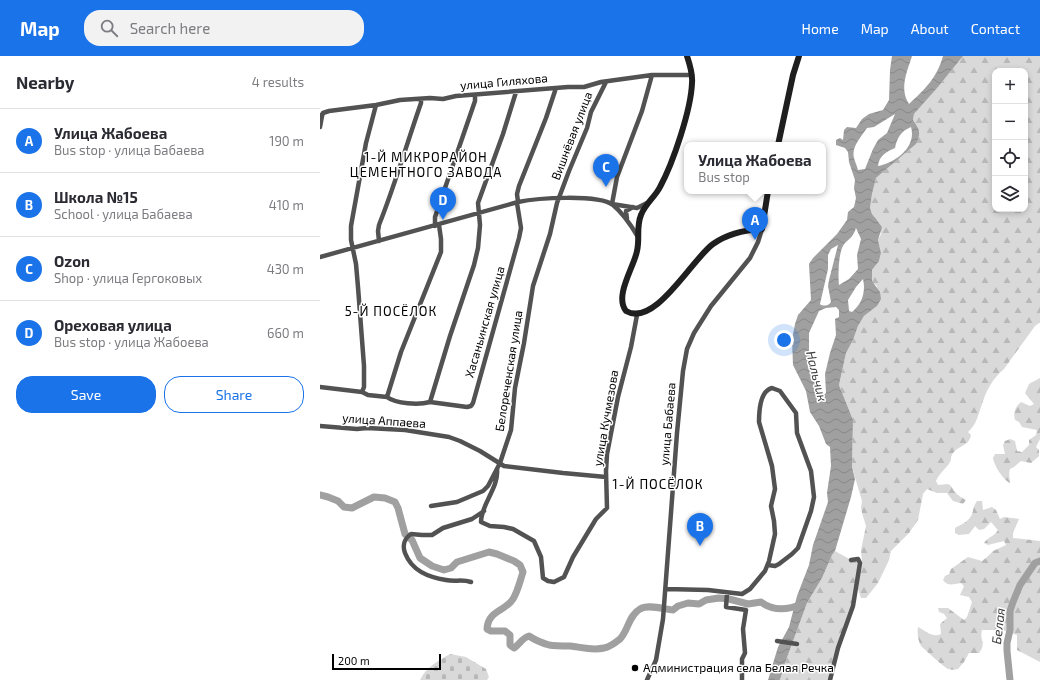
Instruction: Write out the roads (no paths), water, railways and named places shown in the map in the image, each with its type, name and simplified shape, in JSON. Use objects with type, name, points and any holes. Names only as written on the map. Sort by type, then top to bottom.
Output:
[{"type":"street","points":[[628,221],[636,222],[641,216],[660,187],[668,170],[681,132],[691,92],[692,75],[687,56]]},
{"type":"street","points":[[779,142],[793,75],[799,56]]},
{"type":"street","points":[[612,204],[618,177],[642,111],[652,75]]},
{"type":"street","name":"улица Гиляхова","points":[[321,116],[323,113],[329,111],[376,105],[400,100],[430,98],[443,99],[456,96],[474,96],[556,88],[584,87],[601,82],[652,75],[692,75]]},
{"type":"street","name":"Вишнёвая улица","points":[[559,198],[592,112],[606,82]]},
{"type":"street","name":"Хасаньинская улица","points":[[320,387],[362,392],[368,395],[387,397],[392,400],[410,403],[430,402],[467,407],[471,406],[519,238],[520,222],[517,194],[519,186],[546,118],[556,88]]},
{"type":"street","points":[[430,402],[474,265],[478,248],[478,203],[503,134],[516,92]]},
{"type":"street","points":[[387,397],[401,352],[441,252],[441,239],[435,217],[473,109],[475,101],[474,96]]},
{"type":"street","points":[[379,241],[379,225],[405,154],[413,123],[421,102],[420,99]]},
{"type":"street","points":[[362,392],[364,387],[364,366],[358,287],[351,240],[351,226],[365,150],[376,105]]},
{"type":"street","points":[[320,127],[321,116]]},
{"type":"street","name":"улица Бабаева","points":[[647,680],[656,660],[665,603],[679,414],[683,371],[689,343],[711,306],[750,258],[758,242],[762,228],[768,194]]},
{"type":"street","name":"Белореченская улица","points":[[431,506],[457,502],[482,491],[488,486],[500,463],[511,430],[514,399],[531,293],[550,234],[559,198]]},
{"type":"street","points":[[320,257],[517,202],[534,199],[588,199],[635,207],[641,216]]},
{"type":"street","points":[[628,221],[626,211],[652,200]]},
{"type":"street","points":[[612,204],[628,221],[638,237]]},
{"type":"street","points":[[641,216],[638,224],[637,250],[628,277],[622,304],[626,311],[637,315],[651,309],[668,295],[702,254],[714,243],[743,231],[762,228]]},
{"type":"street","name":"улица Кучмезова","points":[[484,511],[481,520],[483,524],[513,529],[534,541],[541,557],[543,578],[554,582],[566,574],[573,557],[596,518],[607,508],[607,454],[618,397],[637,315]]},
{"type":"street","points":[[666,589],[708,590],[727,594],[738,594],[745,592],[762,575],[768,565],[775,534],[771,506],[775,489],[772,466],[759,422],[759,415],[764,394],[767,390],[772,388],[780,391],[796,413],[797,433],[811,471],[814,497],[811,511],[798,548],[779,564],[775,566],[768,565]]},
{"type":"street","name":"улица Аппаева","points":[[320,426],[357,429],[405,430],[449,437],[468,444],[508,467],[606,477]]},
{"type":"street","points":[[471,582],[465,580],[447,581],[419,571],[409,562],[404,552],[404,546],[406,538],[411,534],[432,535],[444,528],[472,519],[484,511],[494,488],[497,469]]},
{"type":"street","points":[[830,680],[838,648],[855,600],[860,564],[858,559],[851,560]]},
{"type":"street","points":[[727,594],[727,608],[746,610],[743,634],[745,653],[742,659],[742,680]]},
{"type":"street","points":[[777,641],[796,644]]},
{"type":"water","points":[[892,56],[912,56],[904,86],[906,98],[909,104],[934,77],[943,56],[963,56],[914,114],[913,120],[919,132],[919,137],[916,144],[876,178],[870,208],[872,214],[882,227],[878,240],[881,253],[879,261],[872,270],[872,281],[880,292],[881,299],[877,306],[864,316],[858,326],[846,353],[839,385],[853,420],[852,467],[855,479],[835,551],[822,578],[807,603],[780,680],[768,680],[778,647],[789,627],[797,596],[809,565],[813,545],[828,502],[827,493],[831,466],[830,447],[826,444],[819,426],[810,412],[806,391],[793,365],[792,340],[795,324],[798,315],[811,300],[809,264],[837,234],[847,220],[848,212],[854,207],[856,198],[854,188],[855,180],[849,162],[848,152],[845,148],[836,145],[836,140],[840,138],[843,140],[844,130],[847,127],[856,128],[862,119],[869,114],[883,110],[889,100]],"holes":[[[895,114],[887,133],[878,140],[873,149],[865,169],[858,170],[853,154],[855,146],[867,128],[874,127]],[[911,127],[911,141],[908,147],[897,158],[878,166],[884,155],[895,148],[898,138]],[[856,228],[861,239],[857,255],[858,269],[849,279],[839,285],[841,251],[845,243],[854,233]],[[838,245],[828,286],[831,302],[826,306],[820,304],[828,269],[828,255],[831,249]],[[863,279],[864,289],[861,301],[852,312],[849,311],[848,300],[856,287]],[[836,307],[839,310],[839,317],[835,319],[836,335],[825,374],[826,393],[823,395],[818,390],[809,351],[809,333],[819,311],[826,308]]]},
{"type":"waterway","points":[[320,495],[338,501],[344,507],[352,508],[374,497],[385,498],[395,502],[405,534],[412,540],[420,558],[432,566],[444,570],[451,568],[457,562],[489,552],[514,561],[520,565],[523,572],[515,596],[510,603],[490,618],[487,629],[491,631],[505,631],[510,635],[510,645],[514,648],[529,636],[549,645],[600,649],[612,645],[620,639],[623,636],[633,615],[640,609],[647,607],[673,610],[678,606],[688,603],[699,604],[706,600],[719,598],[748,604],[761,602],[776,609],[792,608],[802,604]]},
{"type":"waterway","name":"Белая","points":[[1010,680],[1007,651],[1010,630],[1010,611],[1020,585],[1035,563],[1040,561]]},
{"type":"place","name":"Ozon","points":[[606,187]]},
{"type":"place","name":"Ореховая улица","points":[[443,220]]},
{"type":"place","name":"Улица Жабоева","points":[[755,240]]},
{"type":"place","name":"Школа №15","points":[[700,546]]},
{"type":"place","name":"Администрация села Белая Речка","points":[[635,668]]},
{"type":"district","name":"1-Й МИКРОРАЙОН ЦЕМЕНТНОГО ЗАВОДА","points":[[426,164]]},
{"type":"district","name":"5-Й ПОСЁЛОК","points":[[391,311]]},
{"type":"district","name":"1-Й ПОСЁЛОК","points":[[658,484]]},
{"type":"water label","name":"Нальчик","points":[[817,376]]}]
